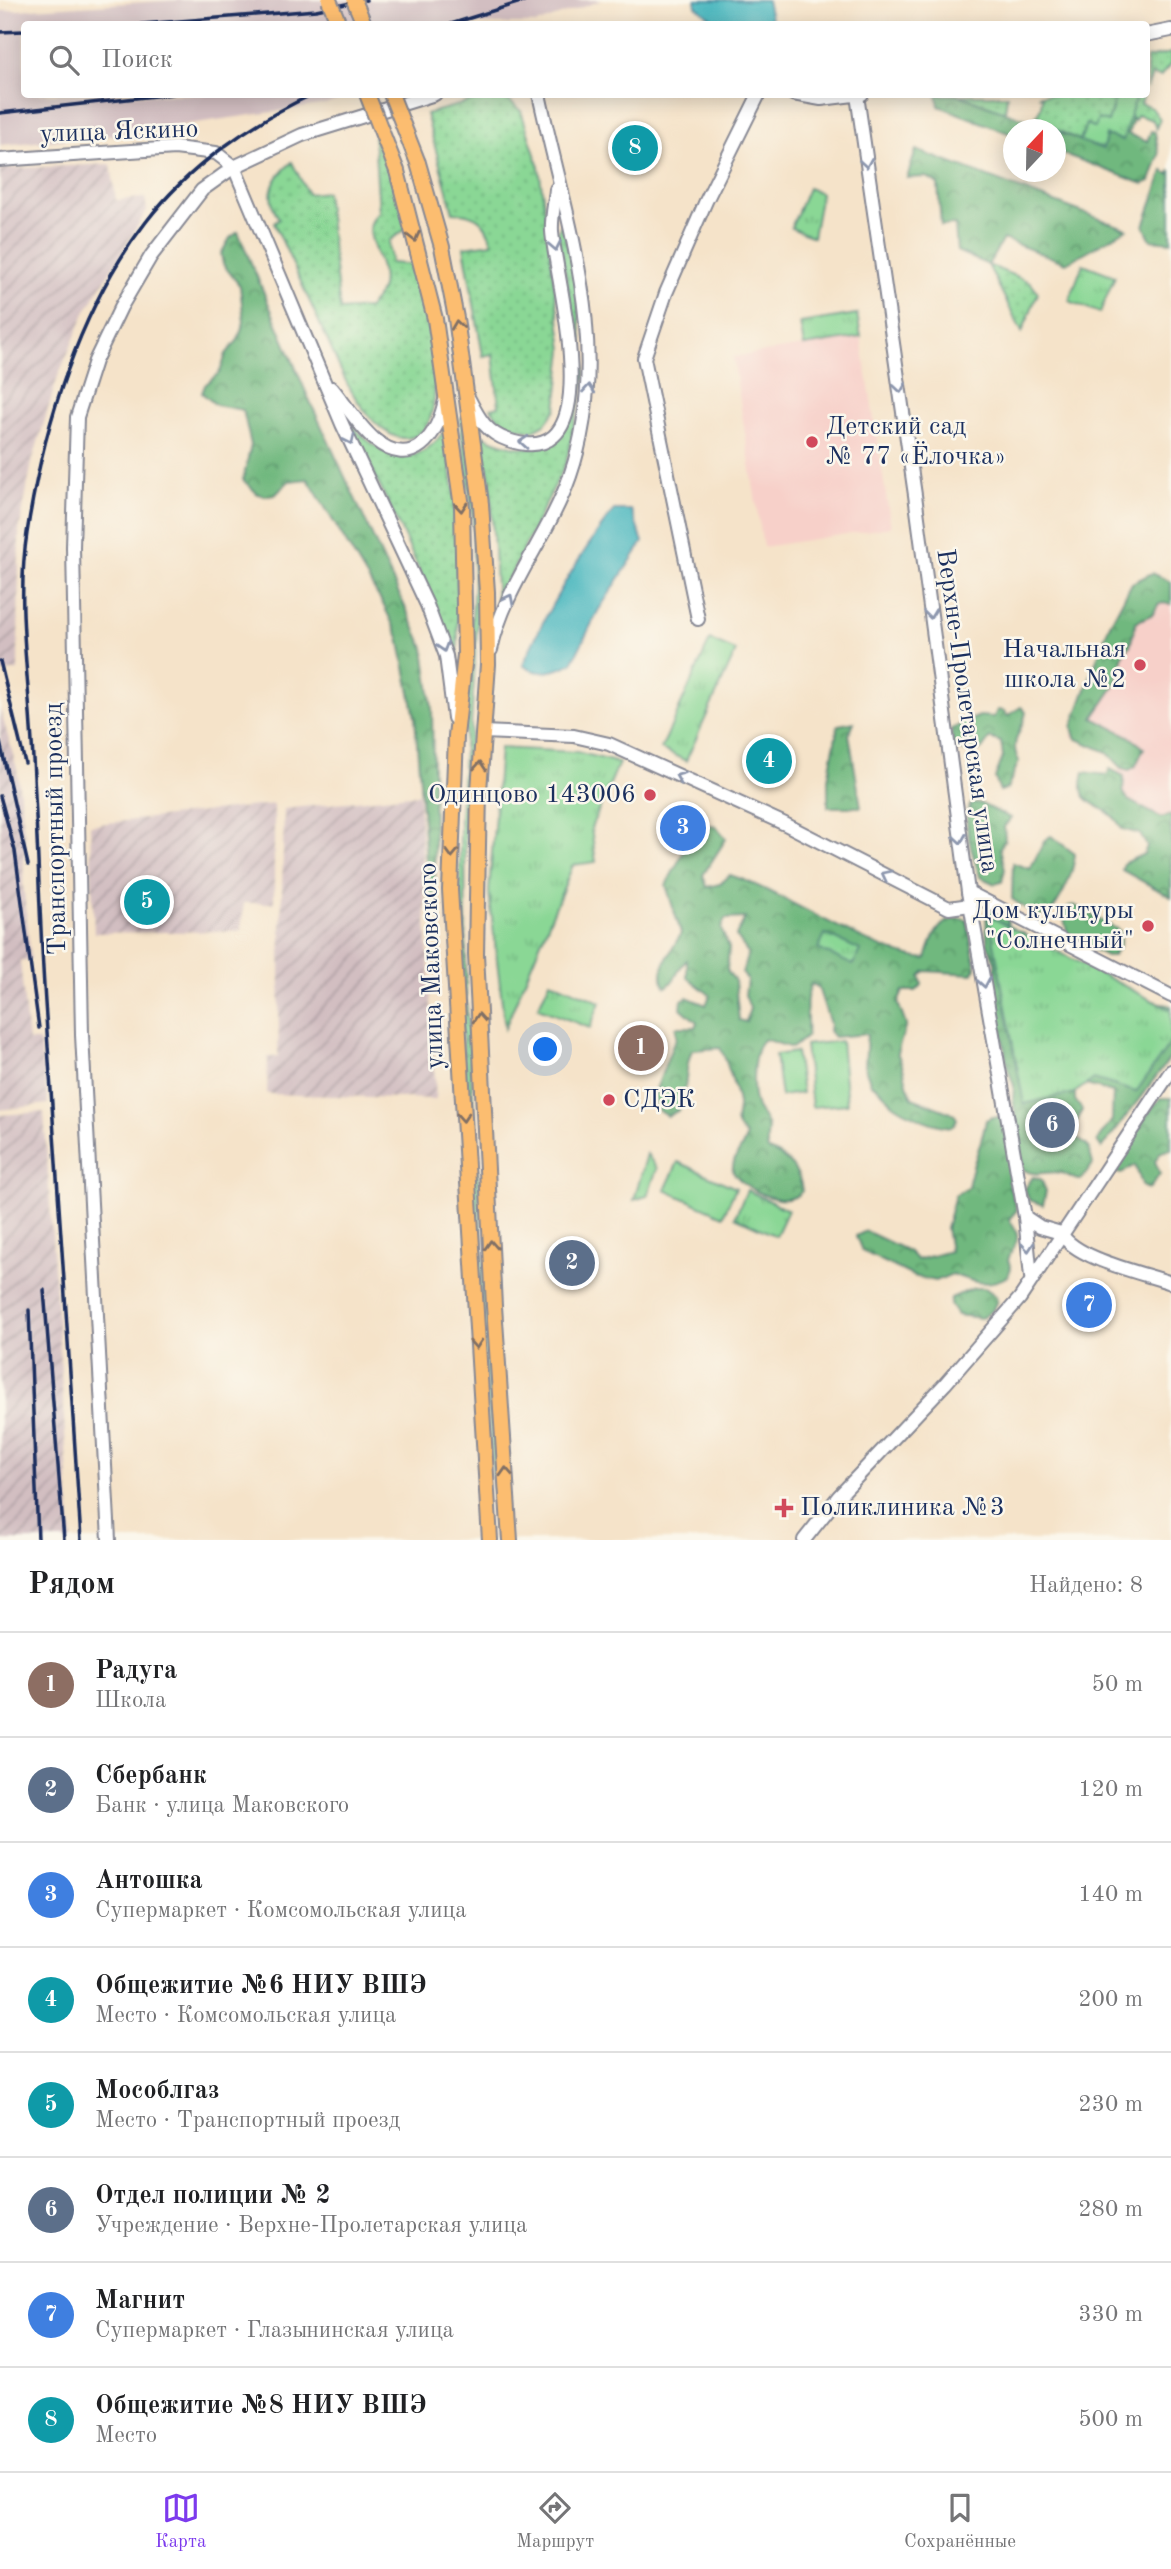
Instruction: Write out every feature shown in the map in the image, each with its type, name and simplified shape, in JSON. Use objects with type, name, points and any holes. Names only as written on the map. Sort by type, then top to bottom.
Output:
[{"type":"main road","points":[[329,0],[338,21]]},
{"type":"main road","points":[[354,0],[362,21]]},
{"type":"main road","name":"улица Маковского","points":[[369,98],[397,171],[435,319],[462,507],[465,655],[456,736],[450,890],[490,1540]]},
{"type":"main road","name":"улица Маковского","points":[[393,98],[418,163],[442,247],[456,318],[481,504],[488,664],[478,791],[475,954],[510,1540]]},
{"type":"street","points":[[1150,34],[1171,30]]},
{"type":"street","name":"Транспортный проезд","points":[[109,1540],[82,1035],[72,547],[75,436],[79,410],[94,361],[141,273],[193,200],[234,167],[302,135],[422,98]]},
{"type":"street","points":[[488,664],[500,618],[569,479],[588,402],[589,348],[582,288],[539,98]]},
{"type":"street","points":[[698,619],[644,358],[650,333],[671,281],[757,98]]},
{"type":"street","name":"Верхне-Пролетарская улица","points":[[857,98],[915,495],[968,892],[1025,1217],[1031,1277]]},
{"type":"street","name":"улица Яскино","points":[[0,160],[175,148],[216,153],[234,167]]},
{"type":"street","points":[[234,167],[323,377],[437,629],[448,667],[456,736]]},
{"type":"street","points":[[465,392],[488,430],[512,441],[544,441],[561,427],[566,418],[570,362],[566,308],[552,231],[557,178]]},
{"type":"street","points":[[323,377],[375,440],[402,450],[417,449],[434,434],[446,391]]},
{"type":"street","points":[[483,733],[591,739],[785,824],[949,908],[970,905]]},
{"type":"street","points":[[968,892],[1171,996]]},
{"type":"street","points":[[804,1540],[839,1496],[945,1384],[1020,1298],[1060,1233],[1171,1071]]},
{"type":"street","points":[[1025,1217],[1040,1227],[1060,1233],[1064,1240],[1090,1256],[1171,1283]]},
{"type":"shaded area","points":[[179,0],[602,0],[544,21],[21,21],[21,98],[344,98],[327,104],[107,136],[0,145],[0,11]]},
{"type":"shaded area","points":[[111,164],[116,200],[145,198],[147,210],[85,313],[58,376],[32,462],[19,531],[18,670],[0,673],[0,169]]},
{"type":"shaded area","name":"Детский сад № 77 «Ёлочка»","points":[[861,337],[891,527],[763,547],[733,357]]},
{"type":"shaded area","name":"Начальная школа №2","points":[[1150,582],[1171,592],[1171,835],[1105,804],[1123,759],[1071,737]]},
{"type":"shaded area","points":[[0,708],[17,769],[25,841],[23,883],[31,959],[20,961],[28,1041],[39,1041],[48,1104],[0,1110]]},
{"type":"shaded area","points":[[419,794],[436,1099],[267,1094],[268,1057],[278,1057],[284,809]]},
{"type":"shaded area","points":[[274,804],[274,903],[244,903],[241,931],[94,933],[90,825]]},
{"type":"shaded area","points":[[44,1112],[72,1540],[0,1540],[0,1115]]},
{"type":"green space","points":[[1171,53],[1171,64],[1160,77],[1152,75],[1150,80],[1150,57]]},
{"type":"green space","points":[[506,98],[521,111],[539,167],[563,350],[556,409],[545,424],[532,431],[502,424],[491,408],[499,406],[493,354],[483,356],[464,247],[492,243],[487,229],[479,220],[468,214],[453,212],[426,114],[480,99]]},
{"type":"green space","points":[[938,98],[967,98],[1025,119],[1003,119],[1003,131],[939,106]]},
{"type":"green space","points":[[967,98],[1007,98],[1005,112]]},
{"type":"green space","points":[[1042,98],[1115,98],[1108,122],[1096,128],[1086,124],[1080,141],[1066,134],[1066,119],[1035,119]]},
{"type":"green space","points":[[1115,98],[1135,98],[1123,140],[1106,135],[1103,149],[1080,141],[1086,124],[1095,128],[1098,119],[1108,122]]},
{"type":"green space","points":[[1135,98],[1143,98],[1141,104],[1152,108],[1160,119],[1156,128],[1153,120],[1137,115],[1135,120],[1129,117]]},
{"type":"green space","points":[[1129,117],[1133,119],[1128,134],[1147,142],[1151,131],[1155,132],[1159,155],[1150,181],[1143,184],[1066,155],[1066,135],[1103,149],[1106,135],[1123,140]]},
{"type":"green space","points":[[374,137],[378,138],[393,177],[407,228],[389,241],[391,263],[416,265],[434,361],[432,412],[424,429],[409,438],[396,437],[378,426],[353,393],[274,223],[279,219],[272,202],[272,188],[279,175],[292,162],[308,194],[326,192],[340,310],[369,308],[381,290],[383,280],[370,229],[372,220],[379,212]]},
{"type":"green space","points":[[916,150],[1127,229],[1066,263],[1003,239],[988,265],[957,251],[955,225],[941,226],[938,184],[927,177],[907,178]]},
{"type":"green space","points":[[1171,170],[1171,242],[1151,240],[1144,226],[1163,171],[1169,174]]},
{"type":"green space","points":[[808,188],[821,193],[813,237],[791,228]]},
{"type":"green space","points":[[562,224],[576,281],[585,375],[566,463],[497,602],[490,480],[481,435],[524,448],[553,440],[569,417],[576,383],[575,343],[557,232]]},
{"type":"green space","points":[[238,232],[308,397],[424,648],[432,709],[435,893],[429,900],[415,717],[399,637],[383,604],[308,479],[289,481],[275,495],[258,494],[243,480],[251,445],[243,410],[216,405],[202,393],[205,385],[220,372],[226,354],[238,340],[244,322],[240,286],[223,264],[221,254],[230,238]]},
{"type":"green space","points":[[1083,264],[1115,276],[1100,313],[1069,301]]},
{"type":"green space","points":[[988,265],[1030,282],[1038,293],[1022,332]]},
{"type":"green space","points":[[857,314],[861,337],[804,346],[800,323]]},
{"type":"green space","points":[[345,416],[380,449],[406,456],[419,453],[432,445],[445,430],[457,510],[458,692],[449,655],[425,585],[395,516]]},
{"type":"green space","points":[[462,417],[466,418],[478,520],[480,583],[465,819],[466,999],[503,1540],[497,1540],[460,1001],[460,819],[474,584],[473,519],[460,421]]},
{"type":"green space","points":[[1152,573],[1171,582],[1171,604],[1159,603],[1153,614],[1136,622],[1130,646],[1123,654],[1116,684],[1093,718],[1129,736],[1144,748],[1135,767],[1129,770],[1122,768],[1107,752],[1075,738],[1072,727],[1109,626],[1132,583]]},
{"type":"green space","points":[[710,640],[736,651],[686,761],[661,749]]},
{"type":"green space","points":[[1021,707],[1026,712],[1015,748],[1019,761],[1007,789],[1000,791],[995,778],[1003,757],[1001,742],[990,738],[982,749],[975,753],[953,748],[951,729],[979,716],[994,717],[997,710],[1004,711],[1007,716]]},
{"type":"green space","points":[[854,722],[849,734],[861,807],[828,807],[828,779],[838,725]]},
{"type":"green space","points":[[500,748],[577,752],[619,763],[591,828],[596,862],[573,865],[505,1028],[489,892]]},
{"type":"green space","points":[[1110,769],[1124,776],[1123,791],[1128,800],[1161,818],[1171,815],[1171,897],[1122,870],[1124,863],[1144,854],[1147,846],[1140,834],[1122,829],[1116,819],[1093,804],[1083,793],[1084,772],[1107,775]]},
{"type":"green space","points":[[979,803],[1011,818],[1004,827],[1005,840],[1000,848],[1005,869],[1002,882],[995,884],[980,877],[967,829],[971,804]]},
{"type":"green space","points":[[710,825],[716,826],[726,839],[703,875],[707,887],[720,884],[730,875],[764,889],[859,937],[906,955],[926,959],[934,935],[943,924],[950,920],[967,920],[976,968],[972,974],[925,971],[920,976],[922,985],[916,991],[903,991],[898,1003],[906,1025],[897,1053],[912,1098],[954,1114],[957,1119],[953,1126],[932,1123],[908,1113],[871,1084],[865,1068],[867,1034],[834,1037],[829,1031],[830,1024],[818,987],[812,984],[807,1003],[807,1036],[792,1048],[764,1039],[754,1061],[753,1072],[755,1101],[768,1128],[768,1150],[781,1156],[799,1177],[802,1191],[795,1197],[776,1199],[766,1196],[747,1185],[733,1172],[734,1162],[746,1136],[737,1126],[736,1095],[720,1048],[692,1050],[679,1110],[668,1116],[658,1110],[653,1097],[676,1039],[676,1027],[695,1027],[697,1022],[681,1008],[682,1000],[687,997],[706,1005],[710,995],[687,977],[687,960],[666,987],[662,974],[666,960],[681,933],[666,885],[694,832]],"holes":[[[745,918],[736,936],[748,953],[742,973],[747,979],[745,995],[750,1008],[746,1022],[739,1020],[735,981],[727,970],[729,948],[721,929],[725,919]]]},
{"type":"green space","points":[[1051,836],[1075,854],[1074,862],[1060,899],[1051,912],[1037,916],[1012,899],[1013,863],[1030,869],[1045,840]]},
{"type":"green space","points":[[1074,905],[1120,931],[1120,945],[1113,956],[1106,956],[1068,936],[1063,915],[1068,907]]},
{"type":"green space","points":[[992,910],[1008,919],[1007,934],[1023,932],[1034,941],[1150,1000],[1171,1006],[1171,1057],[1102,1148],[1097,1141],[1112,1120],[1113,1092],[1082,1084],[1075,1089],[1075,1100],[1082,1110],[1076,1124],[1070,1127],[1062,1120],[1066,1110],[1046,1105],[1037,1113],[1045,1140],[1060,1143],[1075,1137],[1088,1146],[1093,1164],[1081,1180],[1056,1172],[1032,1173],[1023,1169],[1013,1098],[1014,1086],[1008,1069],[994,989],[995,962],[987,943],[986,912]]},
{"type":"green space","points":[[989,916],[1171,1010],[1171,1042],[1136,1092],[1094,1079],[1074,1093],[1024,1104]]},
{"type":"green space","points":[[825,934],[860,950],[853,965],[818,949]]},
{"type":"green space","points":[[550,981],[600,1002],[590,1028],[538,1008]]},
{"type":"green space","points":[[841,1041],[847,1104],[812,1107],[805,1045]]},
{"type":"green space","points":[[796,1052],[802,1093],[781,1096],[775,1055]]},
{"type":"green space","points":[[1160,1098],[1171,1098],[1171,1149],[1161,1152],[1155,1161],[1160,1174],[1149,1189],[1143,1187],[1135,1165],[1121,1174],[1107,1170]]},
{"type":"green space","points":[[999,1117],[1004,1130],[1011,1168],[1008,1181],[1017,1210],[1009,1219],[1017,1237],[1008,1260],[1011,1268],[1008,1276],[987,1283],[952,1274],[936,1281],[913,1276],[862,1251],[856,1236],[866,1231],[908,1251],[917,1260],[950,1251],[946,1228],[955,1195],[968,1187],[986,1120]]},
{"type":"green space","points":[[647,1154],[657,1169],[647,1196],[634,1200]]},
{"type":"green space","points":[[678,1162],[736,1188],[723,1216],[665,1190]]},
{"type":"green space","points":[[1033,1177],[1041,1179],[1046,1191],[1043,1205],[1029,1200],[1025,1189]]},
{"type":"green space","points":[[747,1190],[788,1210],[776,1236],[735,1217]]},
{"type":"green space","points":[[974,1288],[985,1288],[996,1296],[997,1301],[992,1311],[981,1318],[957,1315],[950,1305],[951,1298]]},
{"type":"water","points":[[695,0],[767,0],[771,21],[715,21],[696,6]]},
{"type":"water","points":[[614,510],[631,510],[643,542],[598,611],[572,663],[541,672],[529,669],[523,665],[542,624],[575,565]]},
{"type":"railway","points":[[179,21],[316,10],[366,0]]},
{"type":"railway","points":[[460,21],[527,0]]},
{"type":"railway","points":[[0,32],[21,31]]},
{"type":"railway","points":[[0,113],[137,98]]},
{"type":"railway","points":[[81,1540],[24,630],[23,581],[27,533],[54,410],[84,330],[123,255],[163,202],[201,165],[244,133],[305,98]]},
{"type":"railway","points":[[0,661],[25,763]]},
{"type":"railway","points":[[0,742],[28,865]]},
{"type":"railway","points":[[0,796],[15,851],[39,1028]]},
{"type":"railway","points":[[44,1290],[64,1540]]},
{"type":"railway","points":[[29,1310],[38,1540]]},
{"type":"place","name":"Общежитие №8 НИУ ВШЭ","points":[[635,148]]},
{"type":"place","name":"Детский сад № 77 «Ёлочка»","points":[[812,442]]},
{"type":"place","name":"Начальная школа №2","points":[[1140,665]]},
{"type":"place","name":"Общежитие №6 НИУ ВШЭ","points":[[769,761]]},
{"type":"place","name":"Одинцово 143006","points":[[650,795]]},
{"type":"place","name":"Антошка","points":[[683,828]]},
{"type":"place","name":"Мособлгаз","points":[[147,902]]},
{"type":"place","name":"Дом культуры \"Солнечный\"","points":[[1148,926]]},
{"type":"place","name":"Радуга","points":[[641,1048]]},
{"type":"place","name":"СДЭК","points":[[609,1100]]},
{"type":"place","name":"Отдел полиции № 2","points":[[1052,1125]]},
{"type":"place","name":"Сбербанк","points":[[572,1263]]},
{"type":"place","name":"Магнит","points":[[1089,1305]]},
{"type":"place","name":"Поликлиника №3","points":[[784,1508]]}]
